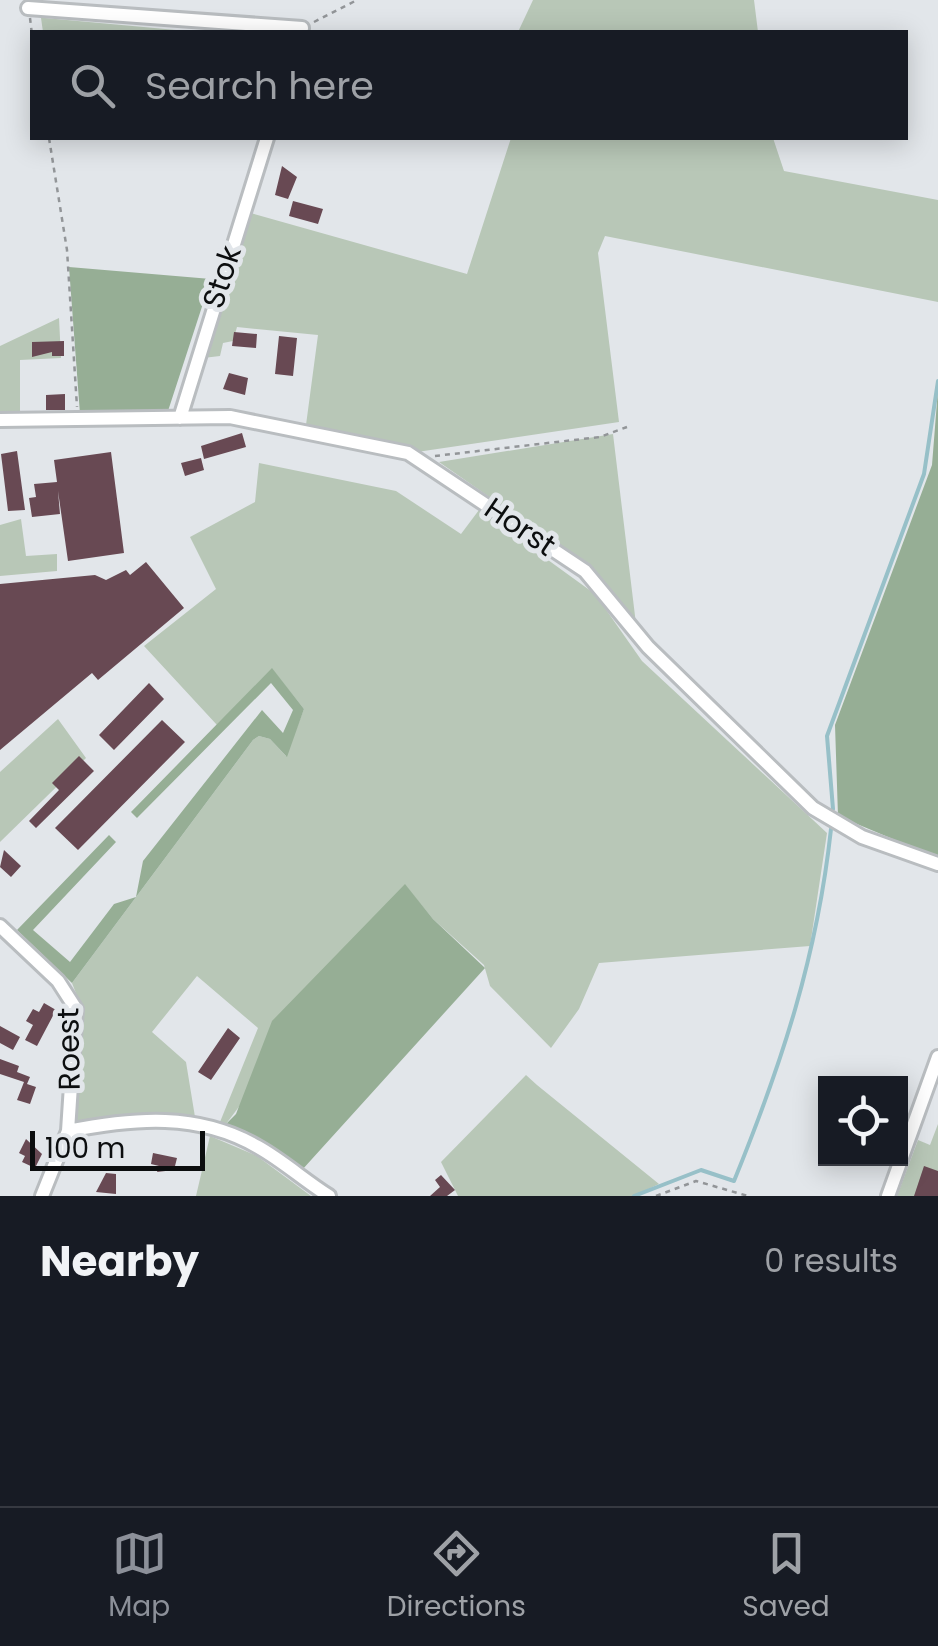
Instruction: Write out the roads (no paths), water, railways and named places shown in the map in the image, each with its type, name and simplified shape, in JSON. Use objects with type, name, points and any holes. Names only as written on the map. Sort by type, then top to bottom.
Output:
[{"type":"street","points":[[28,8],[301,30]]},
{"type":"street","name":"Stok","points":[[180,418],[266,140]]},
{"type":"street","name":"Horst","points":[[0,420],[230,417],[396,448],[585,571],[648,646],[813,808],[862,838],[938,864]]},
{"type":"street","name":"Roest","points":[[0,926],[58,981],[76,1010],[68,1131],[42,1196]]},
{"type":"street","points":[[888,1196],[938,1057]]},
{"type":"street","points":[[68,1131],[142,1120],[200,1124],[262,1148],[329,1196]]},
{"type":"waterway","points":[[833,809],[827,736],[924,474],[938,381]]},
{"type":"waterway","points":[[634,1196],[701,1170],[734,1181],[767,1094],[807,966],[831,829]]}]
